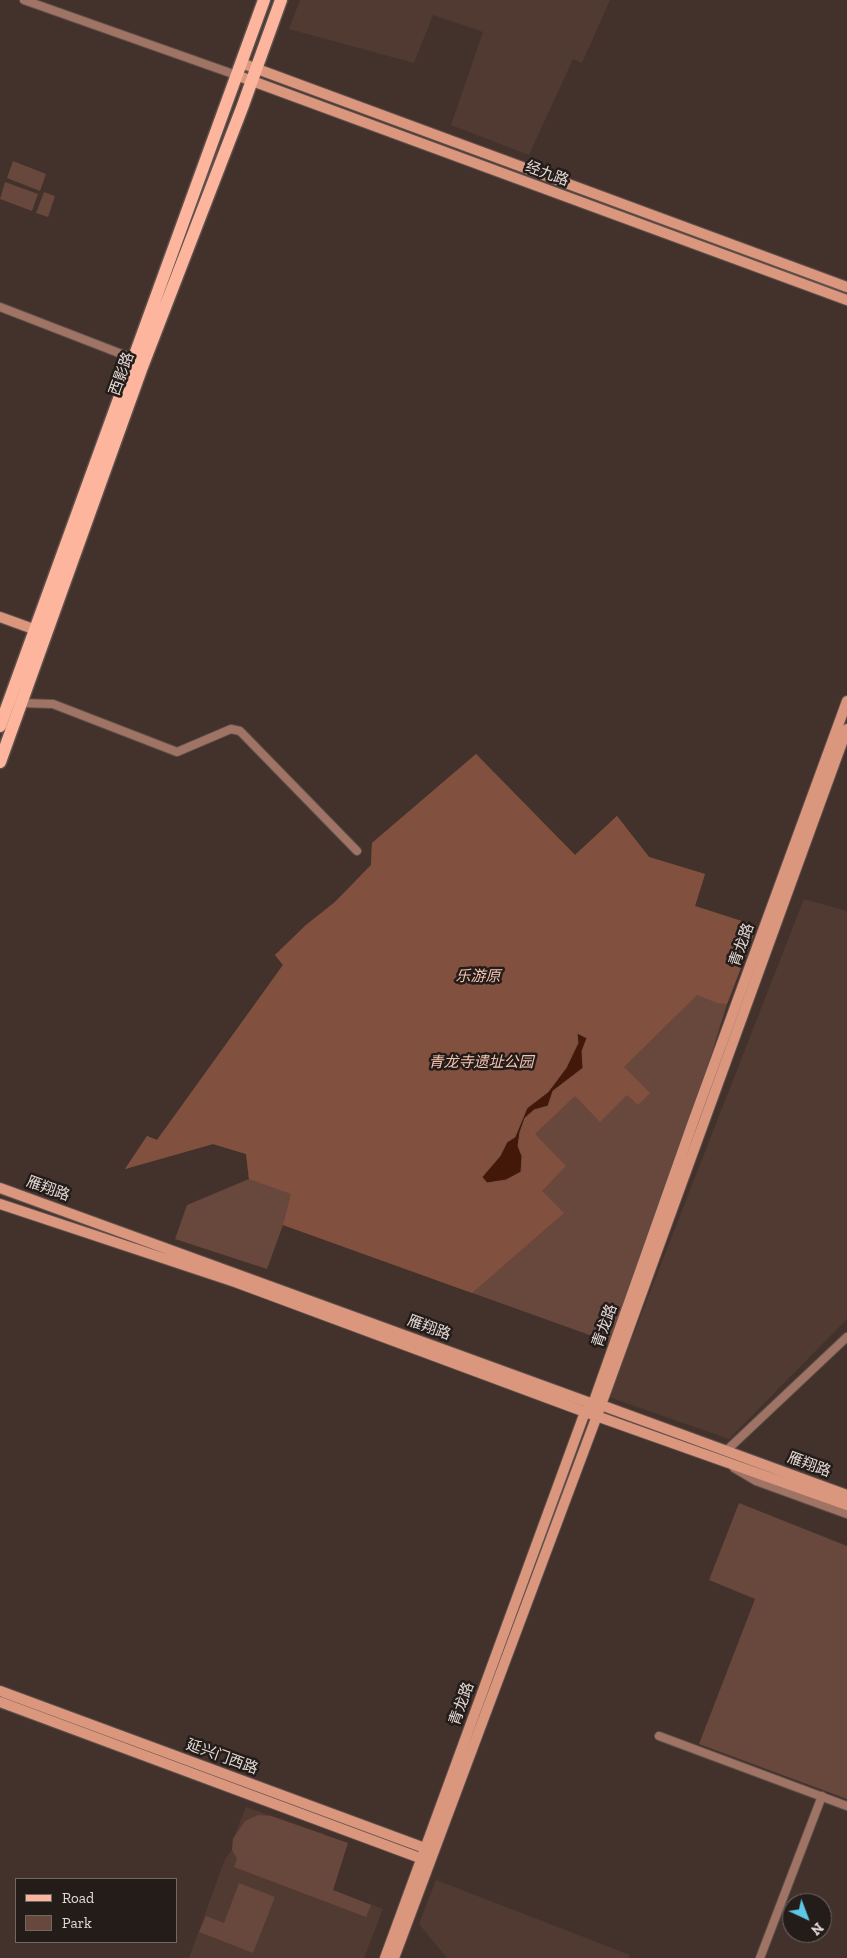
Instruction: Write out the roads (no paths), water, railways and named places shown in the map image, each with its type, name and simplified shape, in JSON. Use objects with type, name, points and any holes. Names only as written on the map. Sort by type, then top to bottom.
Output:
[{"type":"main road","name":"西影路","points":[[0,762],[264,0]]},
{"type":"main road","name":"西影路","points":[[0,726],[139,361],[254,75],[281,0]]},
{"type":"street","points":[[24,0],[239,69]]},
{"type":"street","name":"经九路","points":[[239,69],[847,300]]},
{"type":"street","name":"经九路","points":[[254,75],[847,287]]},
{"type":"street","points":[[0,307],[139,361]]},
{"type":"street","points":[[0,617],[36,630]]},
{"type":"street","name":"青龙路","points":[[594,1409],[693,1122],[847,701]]},
{"type":"street","points":[[21,703],[53,704],[177,752],[231,729],[240,730],[357,851]]},
{"type":"street","name":"青龙路","points":[[385,1958],[427,1855],[847,729]]},
{"type":"street","name":"雁翔路","points":[[0,1188],[594,1409]]},
{"type":"street","name":"雁翔路","points":[[0,1204],[235,1282],[594,1409],[724,1456],[847,1504]]},
{"type":"street","points":[[847,1337],[724,1456],[756,1482],[847,1514]]},
{"type":"street","name":"雁翔路","points":[[724,1456],[847,1495]]},
{"type":"street","name":"延兴门西路","points":[[0,1691],[427,1855]]},
{"type":"street","name":"延兴门西路","points":[[0,1702],[427,1855]]},
{"type":"street","points":[[659,1736],[847,1806]]},
{"type":"street","points":[[760,1958],[822,1796]]},
{"type":"street","name":"青龙路","points":[[394,1958],[427,1855]]},
{"type":"park label","name":"乐游原","points":[[478,977]]},
{"type":"park label","name":"青龙寺遗址公园","points":[[481,1063]]}]
